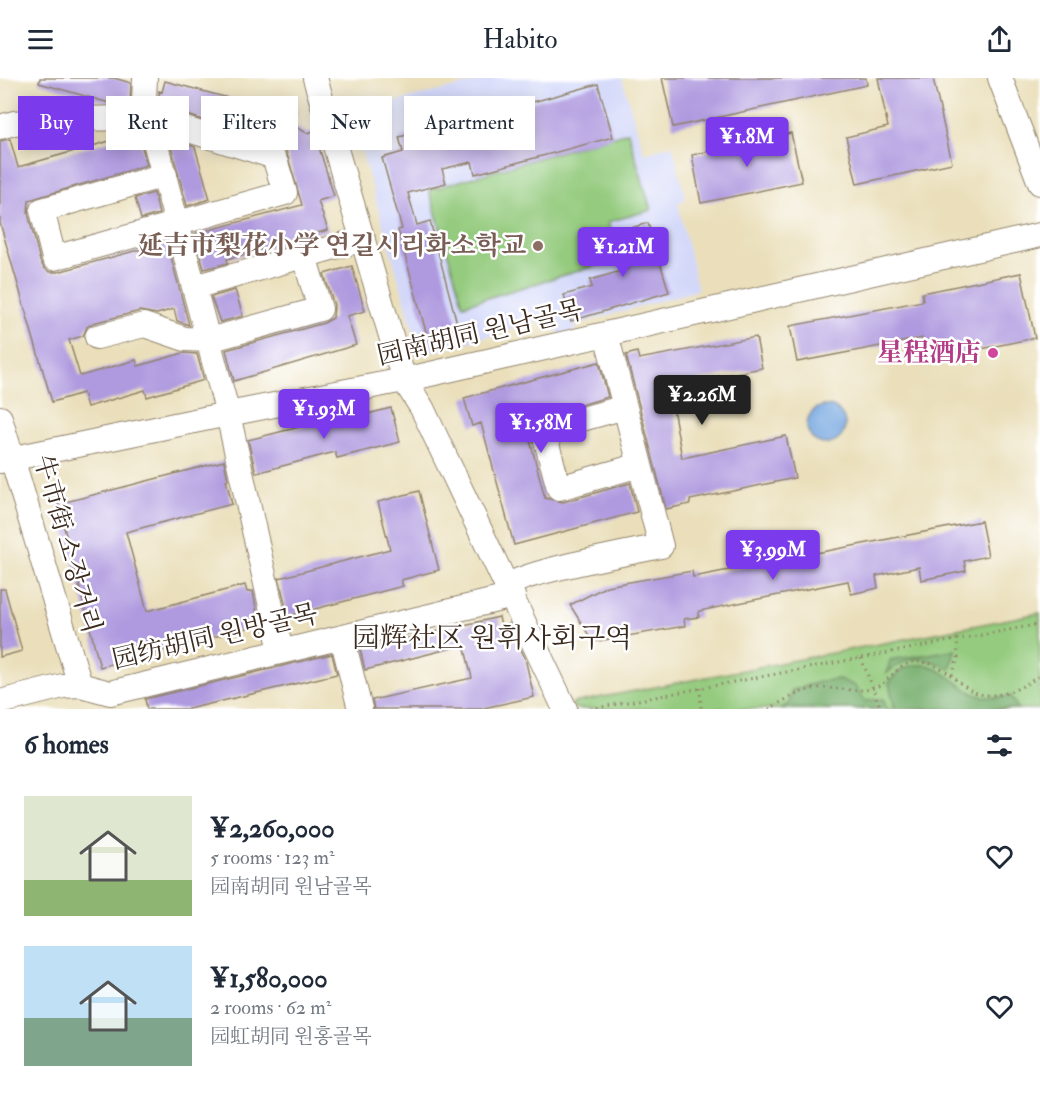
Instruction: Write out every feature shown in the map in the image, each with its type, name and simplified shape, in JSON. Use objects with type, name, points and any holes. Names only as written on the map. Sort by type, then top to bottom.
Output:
[{"type":"street","points":[[144,96],[145,78]]},
{"type":"street","points":[[315,78],[404,380],[422,408],[510,591],[558,708]]},
{"type":"street","points":[[1000,78],[1040,183]]},
{"type":"street","points":[[0,127],[14,123],[55,119],[106,118]]},
{"type":"street","points":[[165,175],[42,210],[54,258],[285,193],[272,156],[189,130]]},
{"type":"street","points":[[158,150],[228,414],[281,651]]},
{"type":"street","name":"园南胡同 원남골목","points":[[6,460],[404,380],[1040,235]]},
{"type":"street","points":[[194,287],[363,239]]},
{"type":"street","points":[[98,337],[144,325],[184,339],[208,340],[320,309],[304,256]]},
{"type":"street","points":[[606,334],[625,407],[640,465],[560,488],[543,430],[625,407]]},
{"type":"street","name":"牛市街 소장거리","points":[[0,418],[6,460],[80,685]]},
{"type":"street","name":"园纺胡同 원방골목","points":[[0,702],[63,686],[80,685],[117,701],[281,651],[342,637],[510,591],[511,582],[534,575],[661,546],[640,465]]},
{"type":"street","points":[[342,637],[360,709]]},
{"type":"path","points":[[591,709],[1040,624]]},
{"type":"path","points":[[952,675],[958,658],[957,639]]},
{"type":"path","points":[[861,657],[881,709]]},
{"type":"path","points":[[769,709],[795,696],[819,688],[873,689],[887,680],[902,665],[916,662],[931,663],[952,675],[970,690],[992,695],[1015,690],[1040,675]]},
{"type":"path","points":[[700,688],[701,709]]},
{"type":"shaded area","name":"延吉市梨花小学 연길시리화소학교","points":[[492,78],[622,78],[644,153],[672,145],[686,199],[678,203],[698,290],[575,325],[576,331],[558,335],[554,318],[432,352],[417,343],[361,150],[392,150],[392,103],[404,100],[404,150],[535,150],[535,96],[419,96]]},
{"type":"green space","points":[[628,132],[651,210],[608,222],[619,259],[463,305],[429,190]]},
{"type":"green space","points":[[1040,613],[1040,709],[575,709],[572,703]]},
{"type":"green space","points":[[955,650],[950,669],[933,661],[918,659],[903,663],[887,673],[890,660]]},
{"type":"green space","points":[[928,665],[974,694],[995,698],[1011,696],[1018,709],[895,709],[889,683],[906,668]]},
{"type":"green space","points":[[839,679],[855,686],[865,701],[883,699],[887,709],[780,709],[789,704],[792,690]]},
{"type":"water","points":[[826,406],[840,411],[845,425],[840,439],[826,444],[812,439],[807,425],[812,411]]},
{"type":"building","points":[[40,78],[114,78],[131,83],[130,96],[106,96],[106,102],[94,99],[94,96],[85,96],[39,83]]},
{"type":"building","points":[[662,78],[866,78],[867,85],[673,127]]},
{"type":"building","points":[[878,78],[933,78],[952,163],[857,184],[846,137],[888,127]]},
{"type":"building","points":[[165,81],[221,96],[201,96],[201,119],[189,116],[189,96],[159,96],[159,91],[162,92]]},
{"type":"building","points":[[598,84],[613,137],[475,174],[472,162],[442,169],[446,183],[408,193],[417,225],[430,221],[459,331],[428,339],[398,230],[402,229],[382,158],[403,152],[399,137],[404,136],[404,150],[535,150],[535,101]]},
{"type":"building","points":[[298,128],[310,132],[310,150],[320,150],[334,196],[318,201],[328,230],[227,259],[228,263],[204,269],[194,234],[302,205],[286,150],[298,150]]},
{"type":"building","points":[[791,133],[802,182],[701,203],[692,155]]},
{"type":"building","points":[[10,139],[18,167],[78,150],[94,150],[94,145],[106,142],[106,150],[143,150],[147,165],[29,200],[28,213],[40,261],[50,272],[58,272],[167,242],[189,325],[177,321],[174,309],[157,314],[140,311],[93,323],[87,327],[83,336],[69,340],[80,376],[136,360],[138,366],[183,353],[197,354],[204,380],[147,397],[145,390],[87,407],[83,393],[52,402],[0,223],[0,141]]},
{"type":"building","points":[[189,145],[195,147],[210,199],[187,206],[172,150],[189,150]]},
{"type":"building","points":[[154,193],[159,214],[141,219],[135,198]]},
{"type":"building","points":[[648,223],[669,292],[571,321],[564,295],[592,287],[590,280],[628,269],[617,232]]},
{"type":"building","points":[[352,266],[365,311],[347,316],[356,345],[234,381],[226,350],[324,323],[333,318],[334,305],[324,274]]},
{"type":"building","points":[[1021,273],[1035,338],[937,358],[935,350],[925,352],[922,338],[797,362],[790,326],[923,301],[922,293]]},
{"type":"building","points":[[235,290],[243,316],[220,322],[211,297]]},
{"type":"building","points":[[756,337],[762,368],[669,386],[682,458],[786,436],[795,478],[690,500],[690,504],[666,509],[626,355],[637,352],[639,359]]},
{"type":"building","points":[[599,362],[608,397],[525,421],[545,498],[563,502],[630,483],[637,512],[514,545],[481,423],[472,426],[464,398]]},
{"type":"building","points":[[391,408],[400,442],[337,458],[335,452],[256,473],[248,440],[331,419],[332,423]]},
{"type":"building","points":[[224,461],[232,504],[126,532],[147,611],[245,585],[247,592],[253,591],[259,625],[100,667],[58,504]]},
{"type":"building","points":[[419,491],[439,570],[401,580],[403,586],[288,616],[279,578],[390,549],[378,502]]},
{"type":"building","points":[[981,521],[988,556],[964,561],[966,571],[921,580],[919,567],[876,576],[878,588],[851,594],[848,581],[699,611],[699,617],[684,619],[685,626],[593,642],[570,605],[607,586],[692,571],[693,577]]},
{"type":"building","points":[[0,589],[5,589],[22,651],[0,657]]},
{"type":"building","points":[[499,617],[501,626],[509,624],[525,658],[534,697],[479,709],[374,709],[372,700],[472,678],[464,645],[365,670],[360,649]]},
{"type":"building","points":[[332,654],[337,674],[188,709],[147,709],[145,699]]},
{"type":"place","name":"延吉市梨花小学 연길시리화소학교","points":[[538,246]]},
{"type":"place","name":"星程酒店","points":[[993,353]]},
{"type":"district","name":"园辉社区 원휘사회구역","points":[[492,638]]}]
